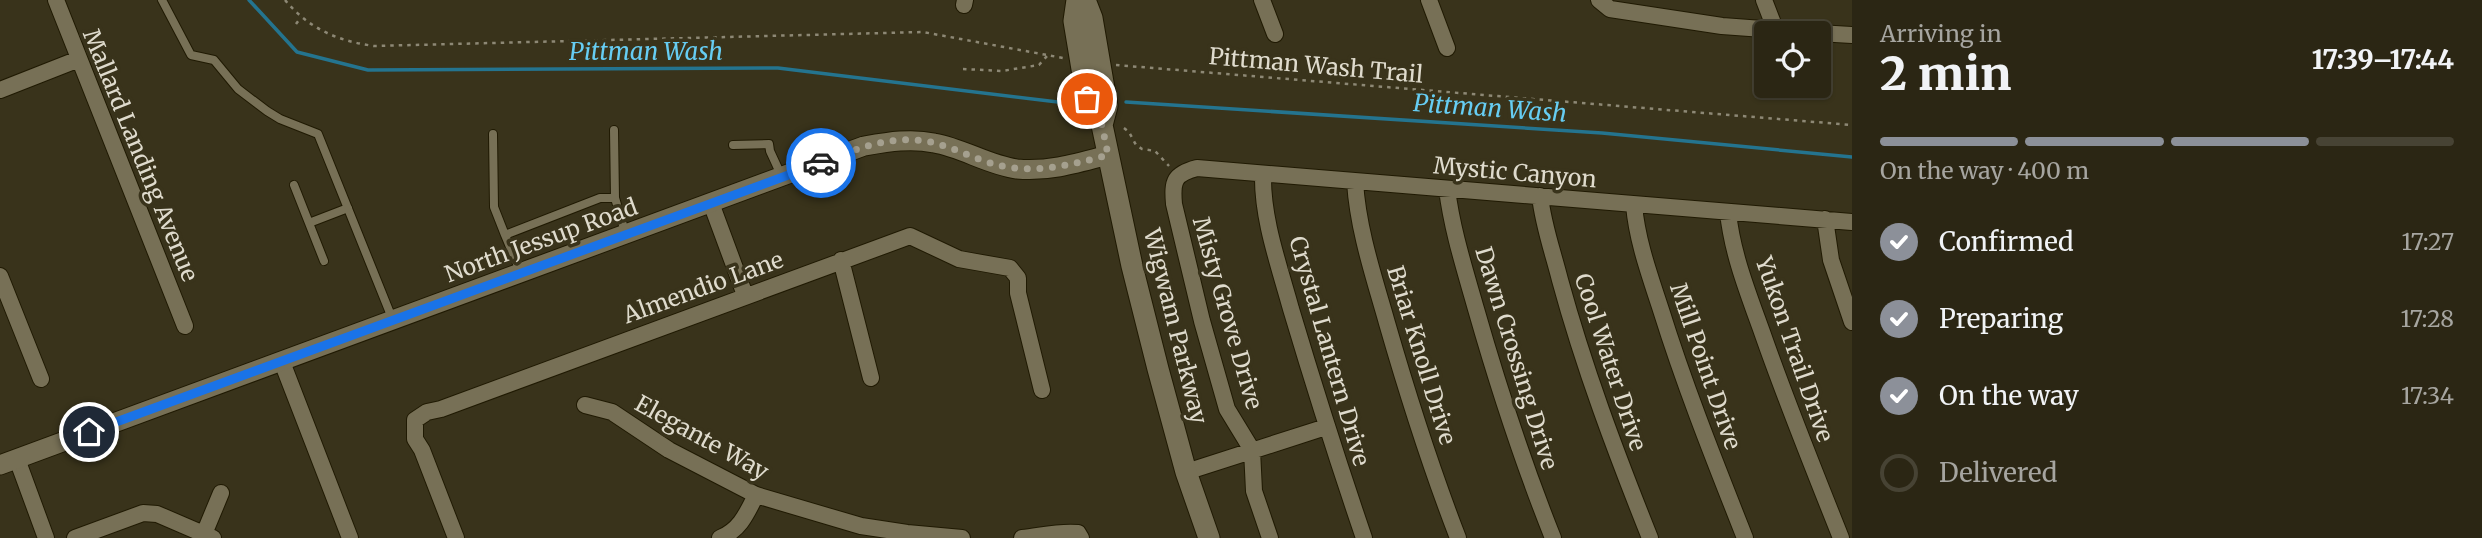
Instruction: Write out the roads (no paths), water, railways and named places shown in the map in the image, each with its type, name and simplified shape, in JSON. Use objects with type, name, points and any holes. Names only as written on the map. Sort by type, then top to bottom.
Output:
[{"type":"main road","name":"Wigwam Parkway","points":[[1077,0],[1074,21],[1087,99],[1102,125],[1132,266],[1186,472],[1209,538]]},
{"type":"main road","name":"Wigwam Parkway","points":[[1086,0],[1092,18],[1107,106],[1102,125]]},
{"type":"street","name":"Mallard Landing Avenue","points":[[55,0],[185,326]]},
{"type":"street","points":[[1262,0],[1275,34]]},
{"type":"street","points":[[1429,0],[1447,48]]},
{"type":"street","points":[[1764,0],[1772,21]]},
{"type":"street","points":[[1602,2],[1610,9],[1754,28]]},
{"type":"street","points":[[1831,34],[1852,36]]},
{"type":"street","points":[[0,90],[79,59]]},
{"type":"street","name":"North Jessup Road","points":[[9,462],[864,146],[914,140],[937,143],[989,163],[1038,170],[1064,167],[1108,155]]},
{"type":"street","name":"Mystic Canyon","points":[[1178,176],[1197,168],[1852,222]]},
{"type":"street","name":"Crystal Lantern Drive","points":[[1263,174],[1265,208],[1275,248],[1326,427],[1364,538]]},
{"type":"street","name":"Misty Grove Drive","points":[[1178,176],[1172,188],[1174,204],[1202,321],[1227,409],[1252,450],[1254,491],[1270,538]]},
{"type":"street","name":"Briar Knoll Drive","points":[[1355,182],[1362,227],[1378,293],[1427,450],[1458,538]]},
{"type":"street","name":"Dawn Crossing Drive","points":[[1447,189],[1453,223],[1485,339],[1513,428],[1553,538]]},
{"type":"street","name":"Cool Water Drive","points":[[1540,196],[1565,300],[1594,390],[1650,538]]},
{"type":"street","points":[[711,203],[745,295]]},
{"type":"street","name":"Mill Point Drive","points":[[1634,205],[1643,254],[1665,323],[1695,411],[1745,538]]},
{"type":"street","name":"Yukon Trail Drive","points":[[1728,212],[1734,244],[1752,305],[1784,397],[1841,538]]},
{"type":"street","points":[[1825,219],[1831,260],[1852,322]]},
{"type":"street","name":"Almendio Lane","points":[[456,538],[422,450],[415,439],[415,420],[427,412],[910,236],[960,259],[1010,268],[1018,278],[1018,293],[1042,390]]},
{"type":"street","points":[[841,260],[871,378]]},
{"type":"street","points":[[0,275],[41,379]]},
{"type":"street","points":[[282,362],[350,538]]},
{"type":"street","name":"Elegante Way","points":[[585,405],[612,412],[669,450],[756,495],[864,532],[962,538]]},
{"type":"street","points":[[1186,472],[1326,427]]},
{"type":"street","points":[[9,462],[46,538]]},
{"type":"street","points":[[75,538],[143,513],[157,514],[208,536],[221,493]]},
{"type":"street","points":[[720,538],[736,529],[756,495]]},
{"type":"street","points":[[1022,538],[1064,532],[1079,535]]},
{"type":"lane","points":[[162,0],[191,55],[214,60],[238,89],[267,111],[318,134],[393,321]]},
{"type":"lane","points":[[614,130],[615,198],[626,235]]},
{"type":"lane","points":[[493,134],[494,207],[521,274]]},
{"type":"lane","points":[[733,145],[769,144],[782,177]]},
{"type":"lane","points":[[294,185],[324,261]]},
{"type":"lane","points":[[505,235],[600,198],[615,198]]},
{"type":"lane","points":[[309,223],[348,208]]},
{"type":"waterway","name":"Pittman Wash","points":[[249,0],[297,52],[368,70],[778,68],[1066,103]]},
{"type":"waterway","name":"Pittman Wash","points":[[1126,102],[1602,133],[1852,157]]}]
